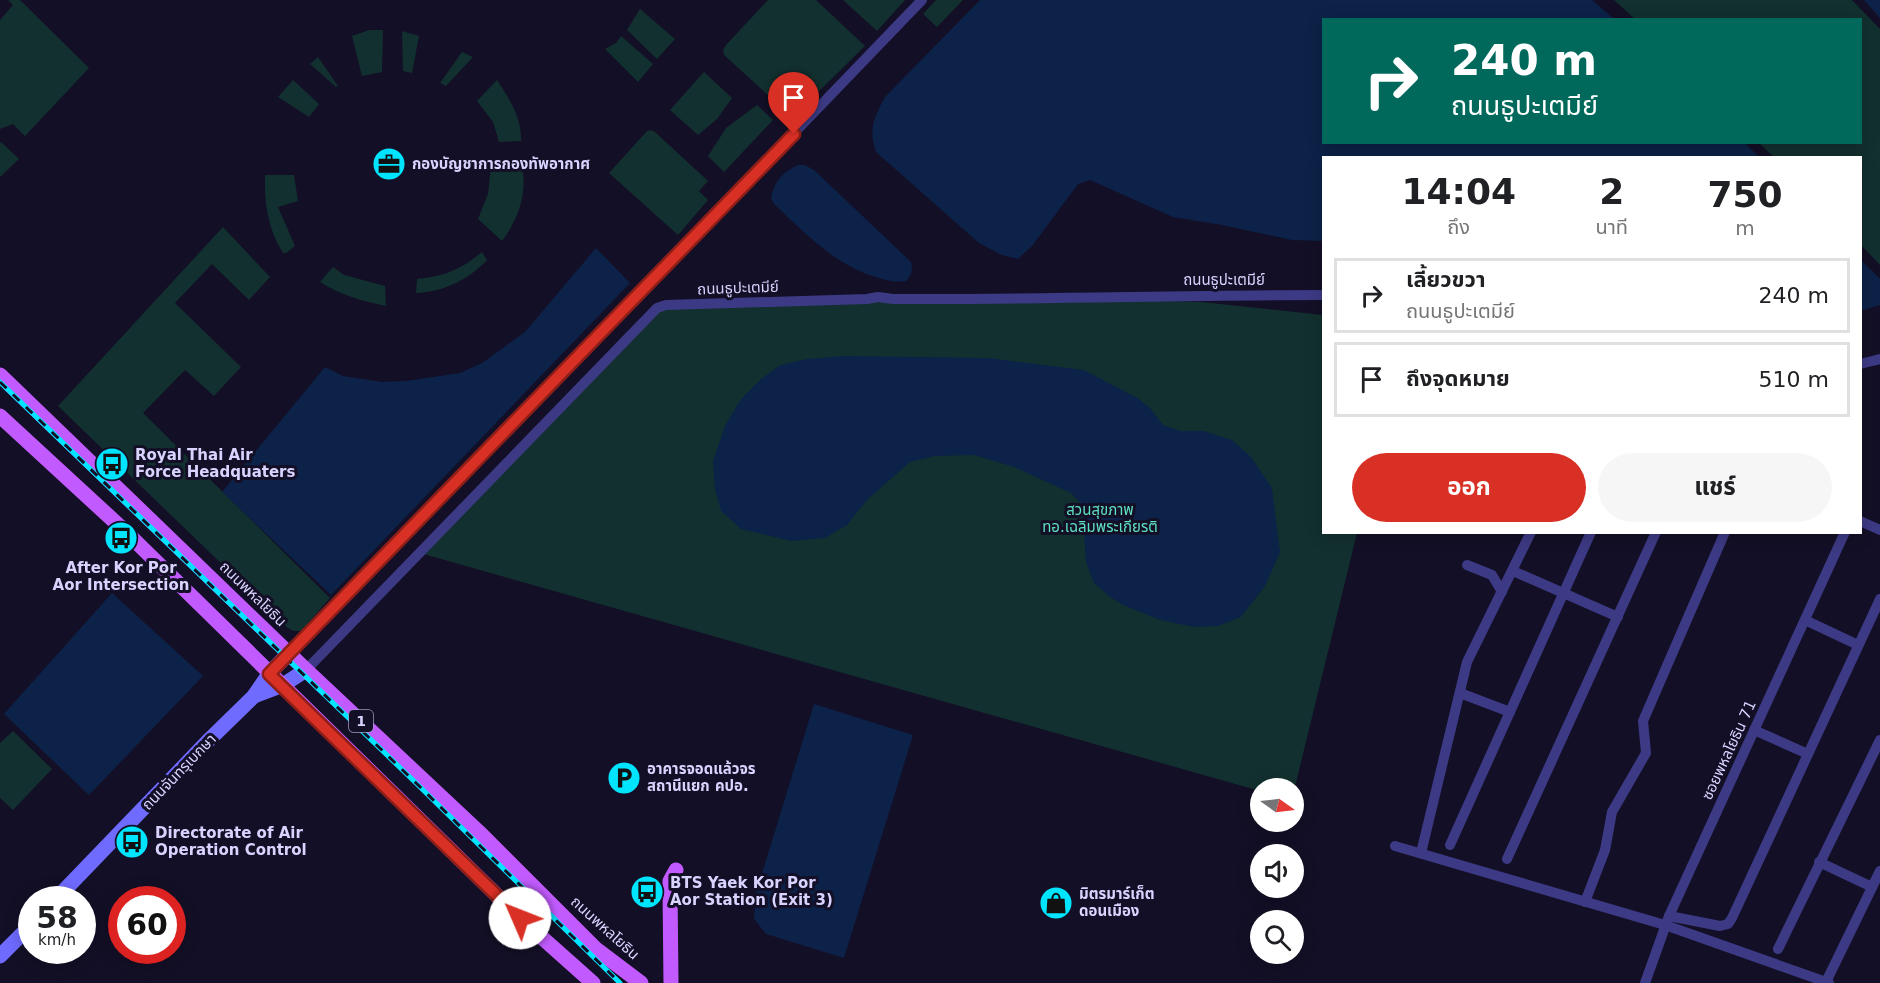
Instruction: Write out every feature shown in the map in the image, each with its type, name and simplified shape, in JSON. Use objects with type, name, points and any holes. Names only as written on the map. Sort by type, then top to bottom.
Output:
[{"type":"main road","name":"ถนนพหลโยธิน","points":[[0,375],[306,670],[483,836],[596,949],[641,983]]},
{"type":"main road","points":[[0,416],[128,533],[269,674],[283,685]]},
{"type":"main road","name":"ถนนจันทรุเบกษา","points":[[68,886],[254,696],[269,674],[289,653]]},
{"type":"main road","name":"ถนนจันทรุเบกษา","points":[[254,696],[283,685],[306,670]]},
{"type":"main road","name":"1","points":[[283,685],[520,918],[593,983]]},
{"type":"main road","points":[[671,983],[670,881],[676,870]]},
{"type":"main road","points":[[0,956],[18,938]]},
{"type":"street","points":[[289,653],[922,0]]},
{"type":"street","name":"ถนนธูปะเตมีย์","points":[[306,670],[657,308],[666,305],[878,297],[1011,300],[1155,295],[1322,295]]},
{"type":"street","points":[[1862,364],[1880,359]]},
{"type":"street","points":[[1862,522],[1880,530]]},
{"type":"street","points":[[1421,853],[1467,662],[1530,534]]},
{"type":"street","points":[[1450,845],[1590,534]]},
{"type":"street","points":[[1507,859],[1655,534]]},
{"type":"street","points":[[1585,902],[1605,850],[1612,812],[1646,753],[1643,722],[1724,534]]},
{"type":"street","name":"ซอยพหลโยธิน 71","points":[[1645,983],[1667,920],[1844,534]]},
{"type":"street","points":[[1467,565],[1492,575],[1502,592]]},
{"type":"street","points":[[1512,571],[1617,617]]},
{"type":"street","points":[[1395,846],[1585,902],[1667,920],[1720,926],[1728,924],[1880,599]]},
{"type":"street","points":[[1805,620],[1858,645]]},
{"type":"street","points":[[1460,693],[1510,712]]},
{"type":"street","points":[[1754,730],[1809,754]]},
{"type":"street","points":[[1778,949],[1880,740]]},
{"type":"street","points":[[1820,862],[1872,887]]},
{"type":"street","points":[[1667,920],[1828,982],[1880,871]]},
{"type":"green space","points":[[8,0],[20,0],[89,68],[25,136],[13,124],[0,129],[0,20],[13,5]]},
{"type":"green space","points":[[768,0],[816,0],[865,46],[803,107],[793,111],[783,109],[724,55],[723,50],[726,45]]},
{"type":"green space","points":[[843,0],[905,0],[877,31]]},
{"type":"green space","points":[[936,0],[963,0],[937,27],[923,14]]},
{"type":"green space","points":[[1614,0],[1852,0],[1880,29],[1880,265],[1862,246],[1862,156],[1773,156],[1760,144],[1862,144],[1862,18],[1634,18]]},
{"type":"green space","points":[[640,9],[675,39],[657,59],[627,30]]},
{"type":"green space","points":[[369,30],[383,30],[382,72],[362,76],[352,36]]},
{"type":"green space","points":[[402,31],[419,36],[412,73],[403,71]]},
{"type":"green space","points":[[621,36],[653,64],[638,82],[605,49],[616,43]]},
{"type":"green space","points":[[462,52],[473,57],[446,86],[440,83]]},
{"type":"green space","points":[[318,57],[338,86],[336,87],[310,64]]},
{"type":"green space","points":[[704,72],[732,98],[717,119],[698,135],[670,110]]},
{"type":"green space","points":[[293,80],[319,104],[309,117],[278,97]]},
{"type":"green space","points":[[497,80],[517,116],[521,141],[499,142],[493,122],[477,101]]},
{"type":"green space","points":[[757,105],[773,120],[724,172],[708,156],[726,128]]},
{"type":"green space","points":[[651,130],[708,181],[699,191],[708,200],[678,235],[609,173],[647,131]]},
{"type":"green space","points":[[0,143],[19,159],[0,177]]},
{"type":"green space","points":[[521,164],[523,194],[513,224],[502,241],[478,219],[488,194],[491,166]]},
{"type":"green space","points":[[265,175],[294,175],[298,201],[278,207],[295,246],[286,253],[283,253],[270,225],[265,196]]},
{"type":"green space","points":[[223,227],[270,277],[249,300],[212,264],[175,303],[241,367],[214,396],[185,370],[143,413],[330,598],[301,631],[288,628],[58,406]]},
{"type":"green space","points":[[482,252],[487,260],[455,284],[416,293],[417,279],[452,271]]},
{"type":"green space","points":[[333,267],[344,275],[385,286],[386,306],[335,291],[320,282]]},
{"type":"green space","name":"สวนสุขภาพ ทอ.เฉลิมพระเกียรติ","points":[[867,299],[1072,299],[1201,302],[1322,315],[1322,534],[1357,534],[1297,778],[1250,778],[1250,788],[420,553],[657,308]]},
{"type":"green space","points":[[13,731],[52,769],[13,810],[0,798],[0,743]]},
{"type":"water","points":[[980,0],[1592,0],[1613,18],[1322,18],[1322,144],[1746,144],[1758,156],[1322,156],[1322,241],[1292,240],[1173,217],[1090,180],[1078,184],[1032,246],[1018,259],[1002,255],[979,243],[876,152],[872,130],[885,97]]},
{"type":"water","points":[[1864,0],[1880,0],[1880,18]]},
{"type":"water","points":[[798,165],[805,165],[814,170],[911,262],[912,272],[906,281],[886,280],[849,266],[823,248],[774,204],[771,198],[777,182],[784,174]]},
{"type":"water","points":[[596,248],[630,283],[331,595],[222,492],[325,367],[343,376],[382,382],[460,373],[482,363],[525,332]]},
{"type":"water","points":[[1862,261],[1880,279],[1880,305],[1862,310]]},
{"type":"water","points":[[845,356],[989,358],[1084,370],[1139,399],[1151,409],[1163,425],[1180,431],[1203,431],[1232,440],[1251,457],[1272,488],[1280,552],[1265,586],[1241,617],[1218,626],[1194,627],[1160,620],[1123,605],[1094,583],[1086,562],[1082,505],[1071,493],[1014,467],[974,455],[935,456],[910,462],[867,500],[847,525],[825,538],[791,541],[741,529],[721,511],[715,489],[713,461],[725,426],[741,399],[760,380],[780,365],[807,359]]},
{"type":"water","points":[[112,593],[203,676],[89,795],[4,714]]},
{"type":"water","points":[[814,704],[913,735],[844,958],[766,934],[754,919],[756,893]]},
{"type":"railway","points":[[0,382],[620,983]]},
{"type":"place","name":"กองบัญชาการกองทัพอากาศ","points":[[389,164]]},
{"type":"place","name":"Royal Thai Air Force Headquaters","points":[[112,464]]},
{"type":"place","name":"After Kor Por Aor Intersection","points":[[121,538]]},
{"type":"place","name":"อาคารจอดแล้วจร สถานีแยก คปอ.","points":[[624,778]]},
{"type":"place","name":"Directorate of Air Operation Control","points":[[132,842]]},
{"type":"place","name":"BTS Yaek Kor Por Aor Station (Exit 3)","points":[[647,892]]},
{"type":"place","name":"มิตรมาร์เก็ต ดอนเมือง","points":[[1056,903]]},
{"type":"route","points":[[520,918],[283,685],[269,674],[794,134]]}]
